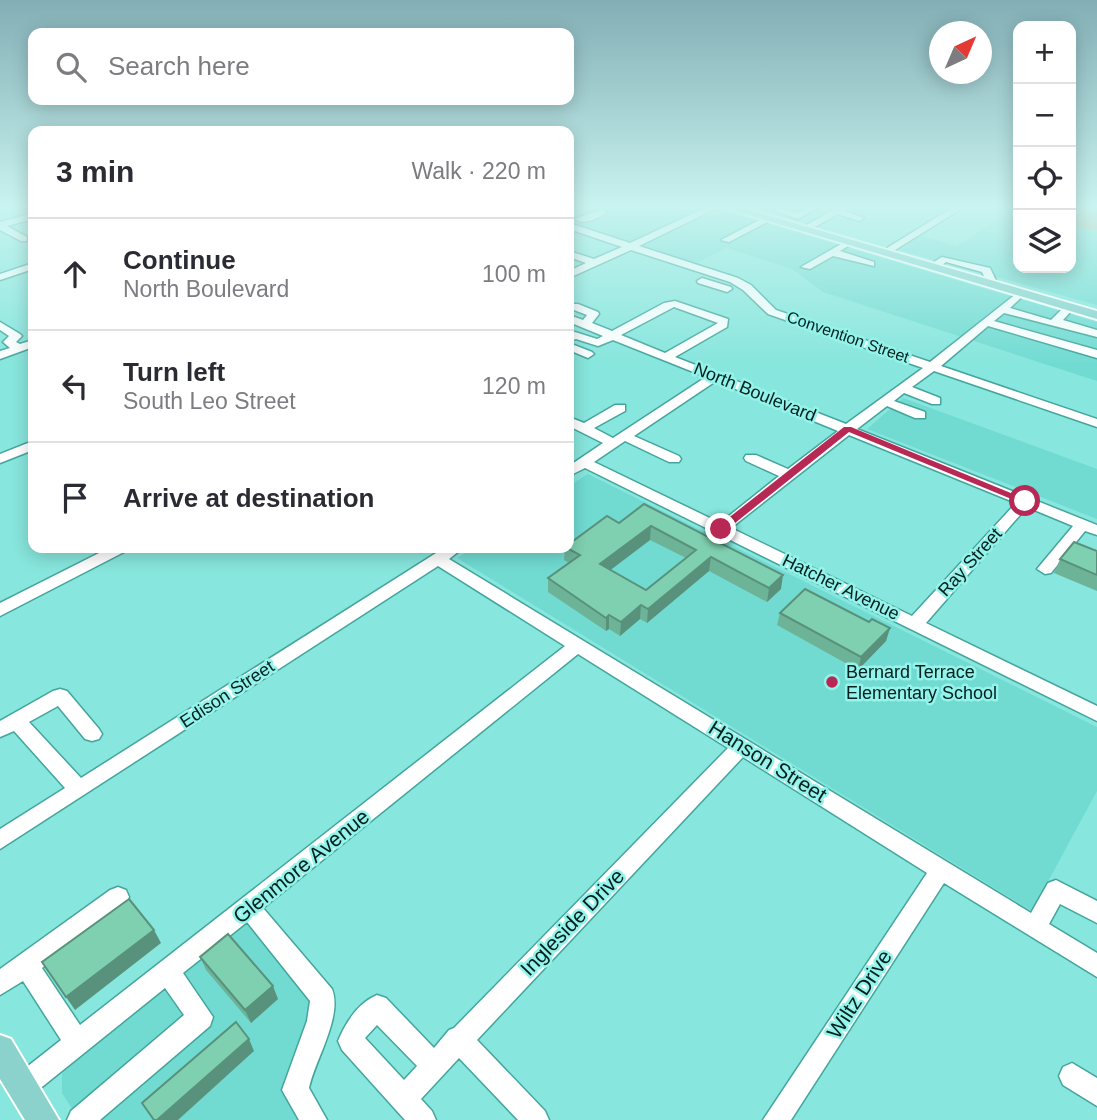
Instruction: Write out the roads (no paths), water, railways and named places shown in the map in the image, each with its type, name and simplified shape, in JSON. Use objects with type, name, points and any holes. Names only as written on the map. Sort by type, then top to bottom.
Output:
[{"type":"main road","points":[[906,259],[1096,314]]},
{"type":"main road","points":[[0,1050],[43,1120]]},
{"type":"street","points":[[584,259],[595,263]]},
{"type":"street","points":[[574,273],[607,259]]},
{"type":"street","points":[[653,259],[648,262],[727,289]]},
{"type":"street","name":"Convention Street","points":[[669,259],[746,285],[772,312],[1097,422]]},
{"type":"street","points":[[806,267],[819,259]]},
{"type":"street","points":[[855,259],[870,264]]},
{"type":"street","points":[[0,276],[28,268]]},
{"type":"street","points":[[574,284],[592,275],[580,270]]},
{"type":"street","points":[[721,529],[884,401],[933,366],[1021,293]]},
{"type":"street","points":[[574,336],[598,343],[668,305],[675,304],[724,321],[723,325],[666,357]]},
{"type":"street","points":[[1003,309],[1053,324],[1070,307]]},
{"type":"street","name":"North Boulevard","points":[[574,318],[1090,527]]},
{"type":"street","points":[[1056,321],[1097,334]]},
{"type":"street","points":[[987,322],[1097,354]]},
{"type":"street","points":[[0,325],[16,337],[9,342],[18,348]]},
{"type":"street","points":[[0,355],[28,345]]},
{"type":"street","points":[[574,348],[587,354]]},
{"type":"street","points":[[574,469],[716,376]]},
{"type":"street","points":[[902,388],[936,401]]},
{"type":"street","points":[[884,401],[920,415]]},
{"type":"street","points":[[584,429],[621,408]]},
{"type":"street","points":[[574,424],[674,459]]},
{"type":"street","points":[[0,459],[28,447]]},
{"type":"street","points":[[751,458],[789,475]]},
{"type":"street","name":"Hatcher Avenue","points":[[584,462],[1097,714]]},
{"type":"street","name":"Ray Street","points":[[916,623],[1025,501]]},
{"type":"street","points":[[1045,569],[1068,542],[1090,527]]},
{"type":"street","points":[[1068,542],[1087,550]]},
{"type":"street","points":[[0,610],[111,553]]},
{"type":"street","name":"Hanson Street","points":[[447,553],[578,645],[1097,966]]},
{"type":"street","name":"Edison Street","points":[[0,841],[447,553]]},
{"type":"street","name":"Glenmore Avenue","points":[[23,1086],[578,645]]},
{"type":"street","points":[[79,789],[8,725],[60,696],[92,734]]},
{"type":"street","name":"Ingleside Drive","points":[[403,1099],[743,746]]},
{"type":"street","name":"Wiltz Drive","points":[[776,1120],[942,868]]},
{"type":"street","points":[[1035,927],[1056,890],[1097,914]]},
{"type":"street","points":[[0,983],[118,897]]},
{"type":"street","points":[[249,908],[323,997],[323,1017],[299,1068],[295,1090],[314,1120]]},
{"type":"street","points":[[26,965],[78,1043]]},
{"type":"street","points":[[80,1120],[201,1017],[168,972]]},
{"type":"street","points":[[423,1120],[351,1041],[355,1031],[377,1007],[433,1065]]},
{"type":"street","points":[[458,1039],[536,1120]]},
{"type":"street","points":[[1072,1076],[1097,1093]]},
{"type":"place","name":"Bernard Terrace Elementary School","points":[[832,682]]}]
